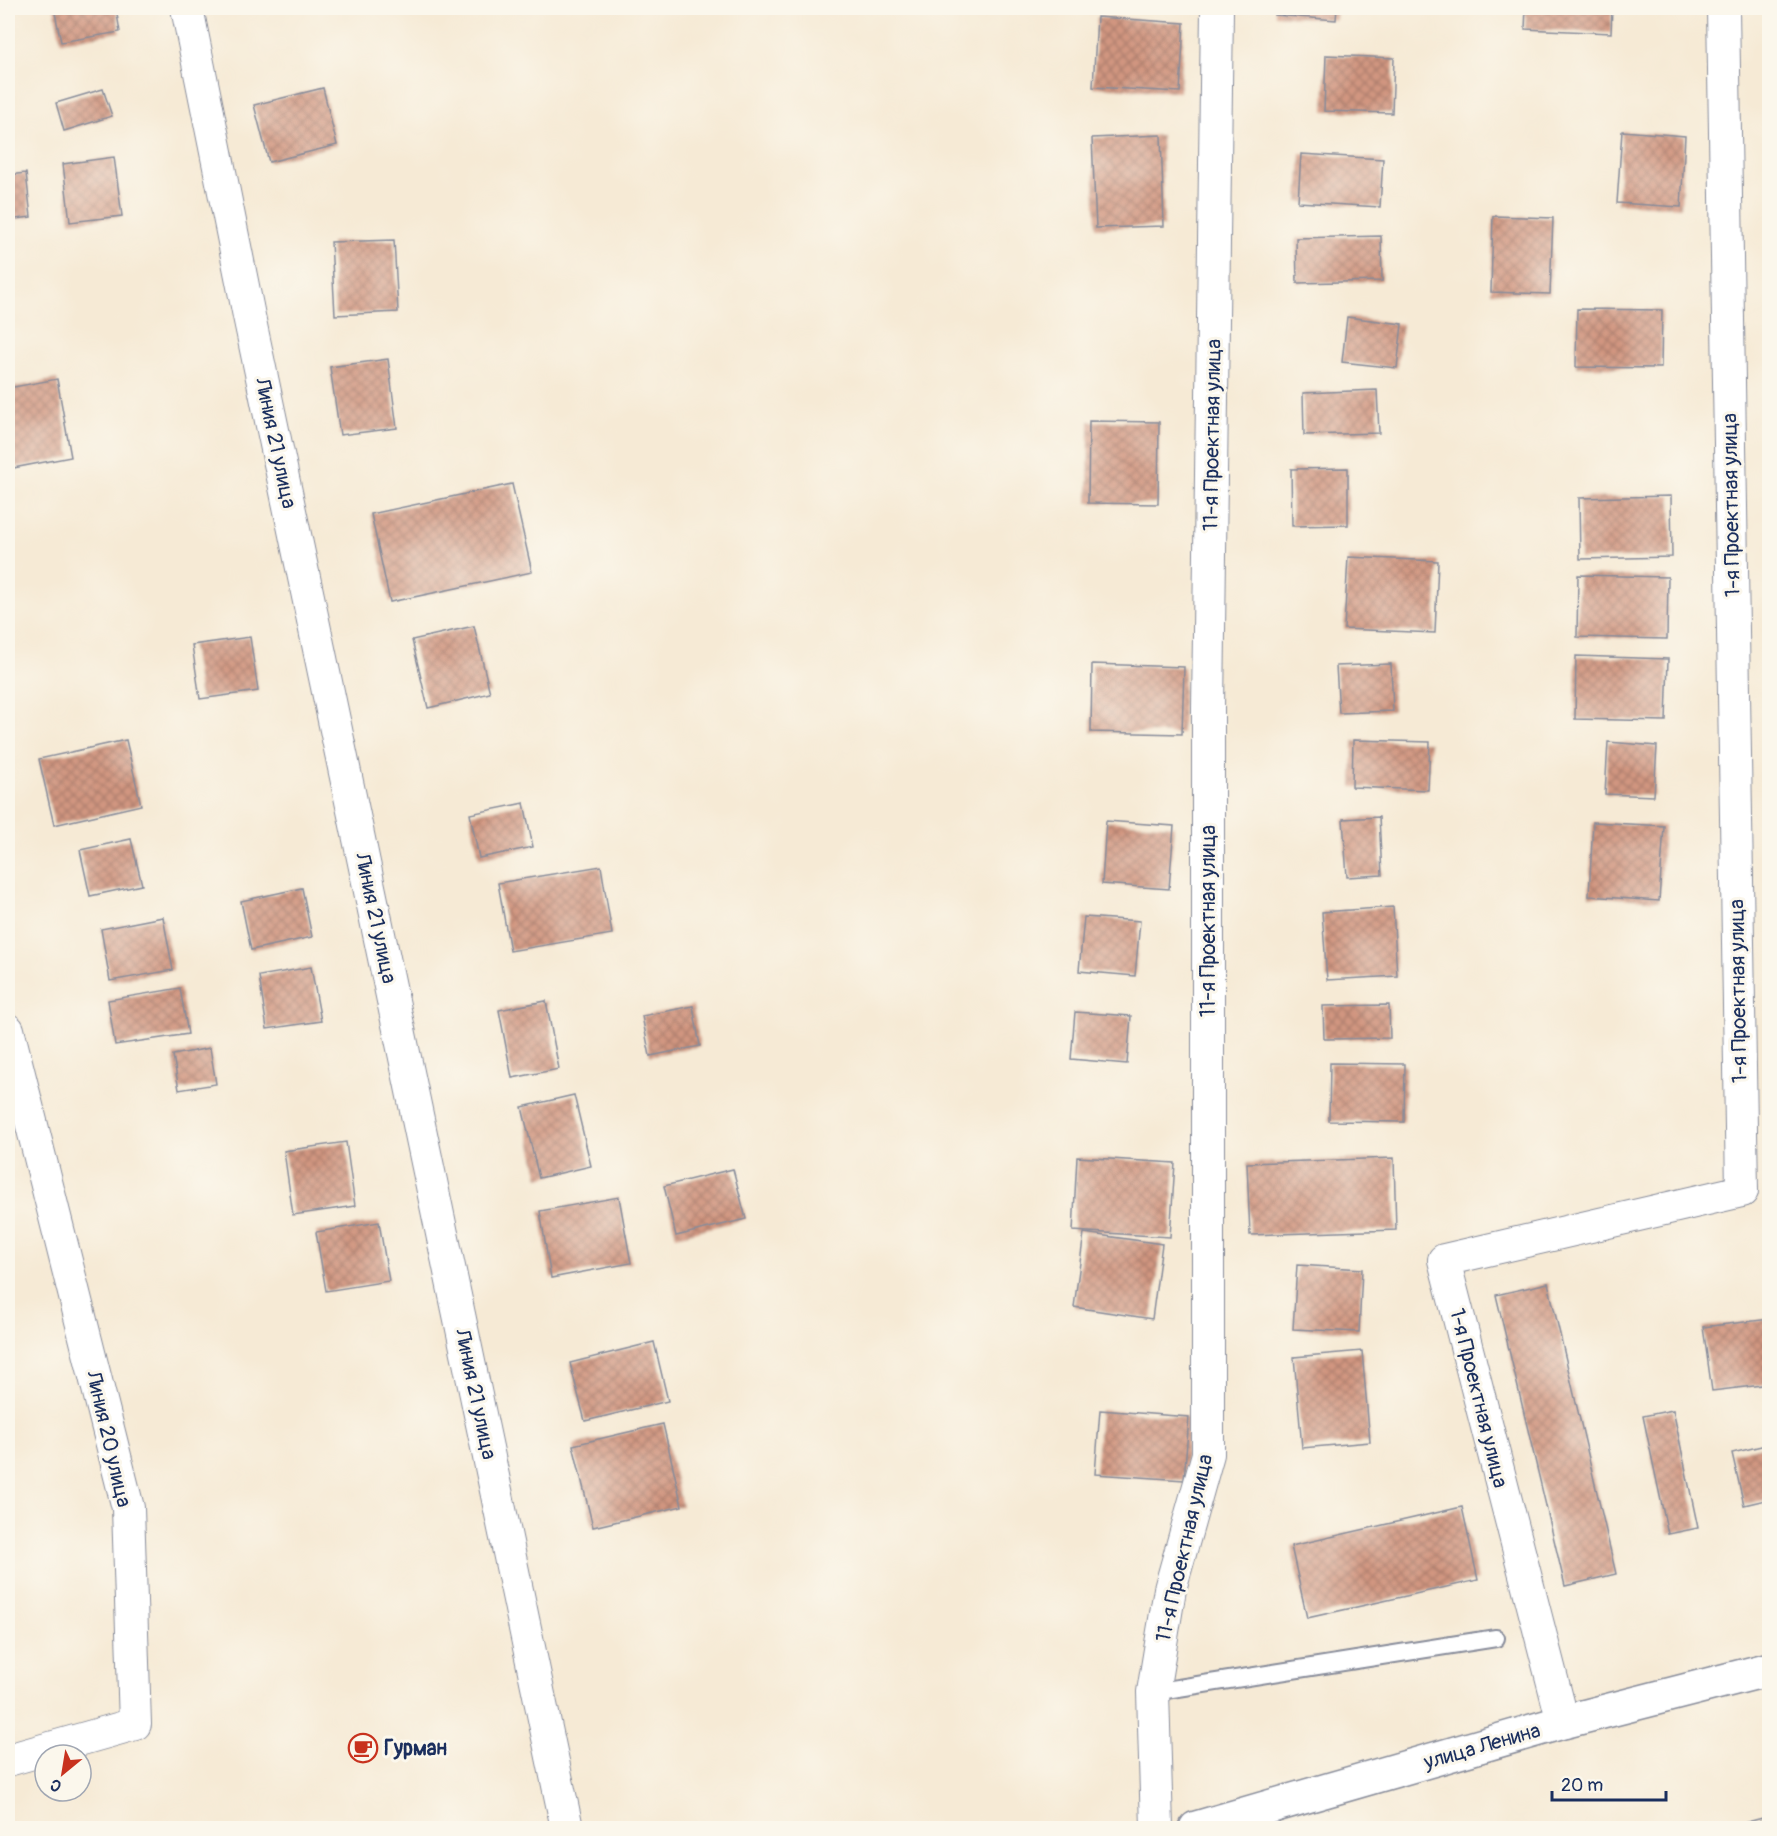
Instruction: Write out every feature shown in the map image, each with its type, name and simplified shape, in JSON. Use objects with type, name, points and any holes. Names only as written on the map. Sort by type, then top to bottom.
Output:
[{"type":"main road","name":"улица Ленина","points":[[1196,1828],[1563,1722],[1770,1669]]},
{"type":"street","name":"Линия 21 улица","points":[[187,8],[249,316],[567,1828]]},
{"type":"street","name":"11-я Проектная улица","points":[[1157,1828],[1153,1692],[1170,1589],[1208,1454],[1208,709],[1217,8]]},
{"type":"street","name":"1-я Проектная улица","points":[[1563,1722],[1444,1260],[1742,1191],[1723,8]]},
{"type":"street","name":"Линия 20 улица","points":[[8,1030],[128,1508],[135,1724],[8,1760]]},
{"type":"lane","points":[[1153,1692],[1496,1638]]},
{"type":"building","points":[[54,8],[116,8],[120,32],[61,42]]},
{"type":"building","points":[[1275,8],[1337,8],[1336,20],[1275,15]]},
{"type":"building","points":[[1526,8],[1612,8],[1611,33],[1525,29]]},
{"type":"building","points":[[1097,17],[1184,23],[1180,92],[1093,87]]},
{"type":"building","points":[[1326,55],[1394,58],[1392,113],[1324,111]]},
{"type":"building","points":[[323,88],[337,145],[269,162],[254,105]]},
{"type":"building","points":[[103,89],[112,116],[64,131],[56,103]]},
{"type":"building","points":[[1622,131],[1685,136],[1681,207],[1617,203]]},
{"type":"building","points":[[1161,135],[1164,226],[1096,228],[1092,138]]},
{"type":"building","points":[[1301,154],[1383,159],[1380,207],[1298,202]]},
{"type":"building","points":[[114,157],[122,216],[70,222],[63,164]]},
{"type":"building","points":[[26,173],[31,217],[8,220],[8,175]]},
{"type":"building","points":[[1493,216],[1553,218],[1550,294],[1491,292]]},
{"type":"building","points":[[1381,236],[1382,281],[1297,283],[1296,238]]},
{"type":"building","points":[[394,240],[398,312],[335,315],[331,242]]},
{"type":"building","points":[[1577,309],[1662,310],[1661,368],[1576,367]]},
{"type":"building","points":[[1347,317],[1402,324],[1397,368],[1342,362]]},
{"type":"building","points":[[388,359],[397,428],[340,435],[330,367]]},
{"type":"building","points":[[57,379],[71,457],[8,469],[8,388]]},
{"type":"building","points":[[1377,390],[1379,433],[1304,435],[1303,393]]},
{"type":"building","points":[[1089,421],[1159,422],[1158,504],[1088,503]]},
{"type":"building","points":[[1348,468],[1348,525],[1292,526],[1291,469]]},
{"type":"building","points":[[512,484],[532,572],[390,602],[371,514]]},
{"type":"building","points":[[1671,496],[1672,557],[1580,559],[1579,498]]},
{"type":"building","points":[[1348,557],[1438,561],[1435,633],[1344,629]]},
{"type":"building","points":[[1578,575],[1668,577],[1667,639],[1577,637]]},
{"type":"building","points":[[474,626],[490,693],[428,708],[412,640]]},
{"type":"building","points":[[250,637],[258,691],[200,699],[192,645]]},
{"type":"building","points":[[1576,656],[1668,659],[1666,721],[1575,719]]},
{"type":"building","points":[[1092,664],[1184,667],[1182,734],[1091,732]]},
{"type":"building","points":[[1391,664],[1393,711],[1339,713],[1336,666]]},
{"type":"building","points":[[126,740],[141,805],[54,825],[39,759]]},
{"type":"building","points":[[1353,740],[1430,742],[1428,790],[1352,787]]},
{"type":"building","points":[[1608,742],[1657,746],[1654,796],[1605,794]]},
{"type":"building","points":[[524,803],[533,847],[479,858],[470,814]]},
{"type":"building","points":[[1379,817],[1382,875],[1347,877],[1343,819]]},
{"type":"building","points":[[1106,821],[1174,826],[1169,889],[1102,884]]},
{"type":"building","points":[[1593,822],[1664,826],[1659,901],[1589,896]]},
{"type":"building","points":[[131,839],[142,885],[90,896],[80,850]]},
{"type":"building","points":[[601,866],[612,934],[510,951],[498,883]]},
{"type":"building","points":[[302,888],[312,937],[251,950],[241,901]]},
{"type":"building","points":[[1393,907],[1397,976],[1327,980],[1322,912]]},
{"type":"building","points":[[163,917],[173,970],[110,981],[101,929]]},
{"type":"building","points":[[1084,917],[1140,921],[1135,976],[1079,971]]},
{"type":"building","points":[[311,967],[321,1021],[267,1029],[259,976]]},
{"type":"building","points":[[180,988],[188,1034],[115,1045],[108,1000]]},
{"type":"building","points":[[546,1001],[559,1069],[512,1078],[499,1010]]},
{"type":"building","points":[[1389,1005],[1390,1038],[1324,1039],[1323,1006]]},
{"type":"building","points":[[693,1006],[700,1046],[650,1056],[642,1016]]},
{"type":"building","points":[[1075,1012],[1131,1016],[1127,1064],[1071,1059]]},
{"type":"building","points":[[210,1048],[216,1084],[179,1090],[173,1055]]},
{"type":"building","points":[[1330,1063],[1405,1064],[1404,1122],[1329,1121]]},
{"type":"building","points":[[574,1095],[591,1166],[539,1178],[522,1107]]},
{"type":"building","points":[[346,1142],[355,1206],[293,1215],[284,1151]]},
{"type":"building","points":[[1077,1157],[1175,1163],[1170,1237],[1073,1231]]},
{"type":"building","points":[[1394,1158],[1396,1230],[1250,1235],[1247,1163]]},
{"type":"building","points":[[733,1169],[746,1219],[676,1236],[664,1186]]},
{"type":"building","points":[[619,1197],[631,1263],[551,1278],[540,1211]]},
{"type":"building","points":[[379,1222],[389,1281],[326,1291],[316,1232]]},
{"type":"building","points":[[1084,1233],[1162,1244],[1152,1319],[1074,1307]]},
{"type":"building","points":[[1297,1265],[1362,1269],[1359,1332],[1293,1329]]},
{"type":"building","points":[[1548,1283],[1616,1574],[1565,1586],[1496,1295]]},
{"type":"building","points":[[1770,1319],[1770,1384],[1712,1391],[1703,1327]]},
{"type":"building","points":[[654,1342],[668,1401],[585,1421],[570,1363]]},
{"type":"building","points":[[1362,1351],[1370,1442],[1302,1448],[1294,1357]]},
{"type":"building","points":[[1100,1410],[1189,1417],[1184,1480],[1095,1474]]},
{"type":"building","points":[[1673,1410],[1698,1528],[1668,1534],[1643,1416]]},
{"type":"building","points":[[663,1424],[682,1506],[593,1527],[573,1445]]},
{"type":"building","points":[[1770,1444],[1770,1499],[1744,1505],[1732,1453]]},
{"type":"building","points":[[1462,1507],[1478,1580],[1307,1618],[1291,1546]]},
{"type":"building","points":[[1770,1816],[1770,1828],[1725,1828]]},
{"type":"place","name":"Гурман","points":[[363,1748]]}]
